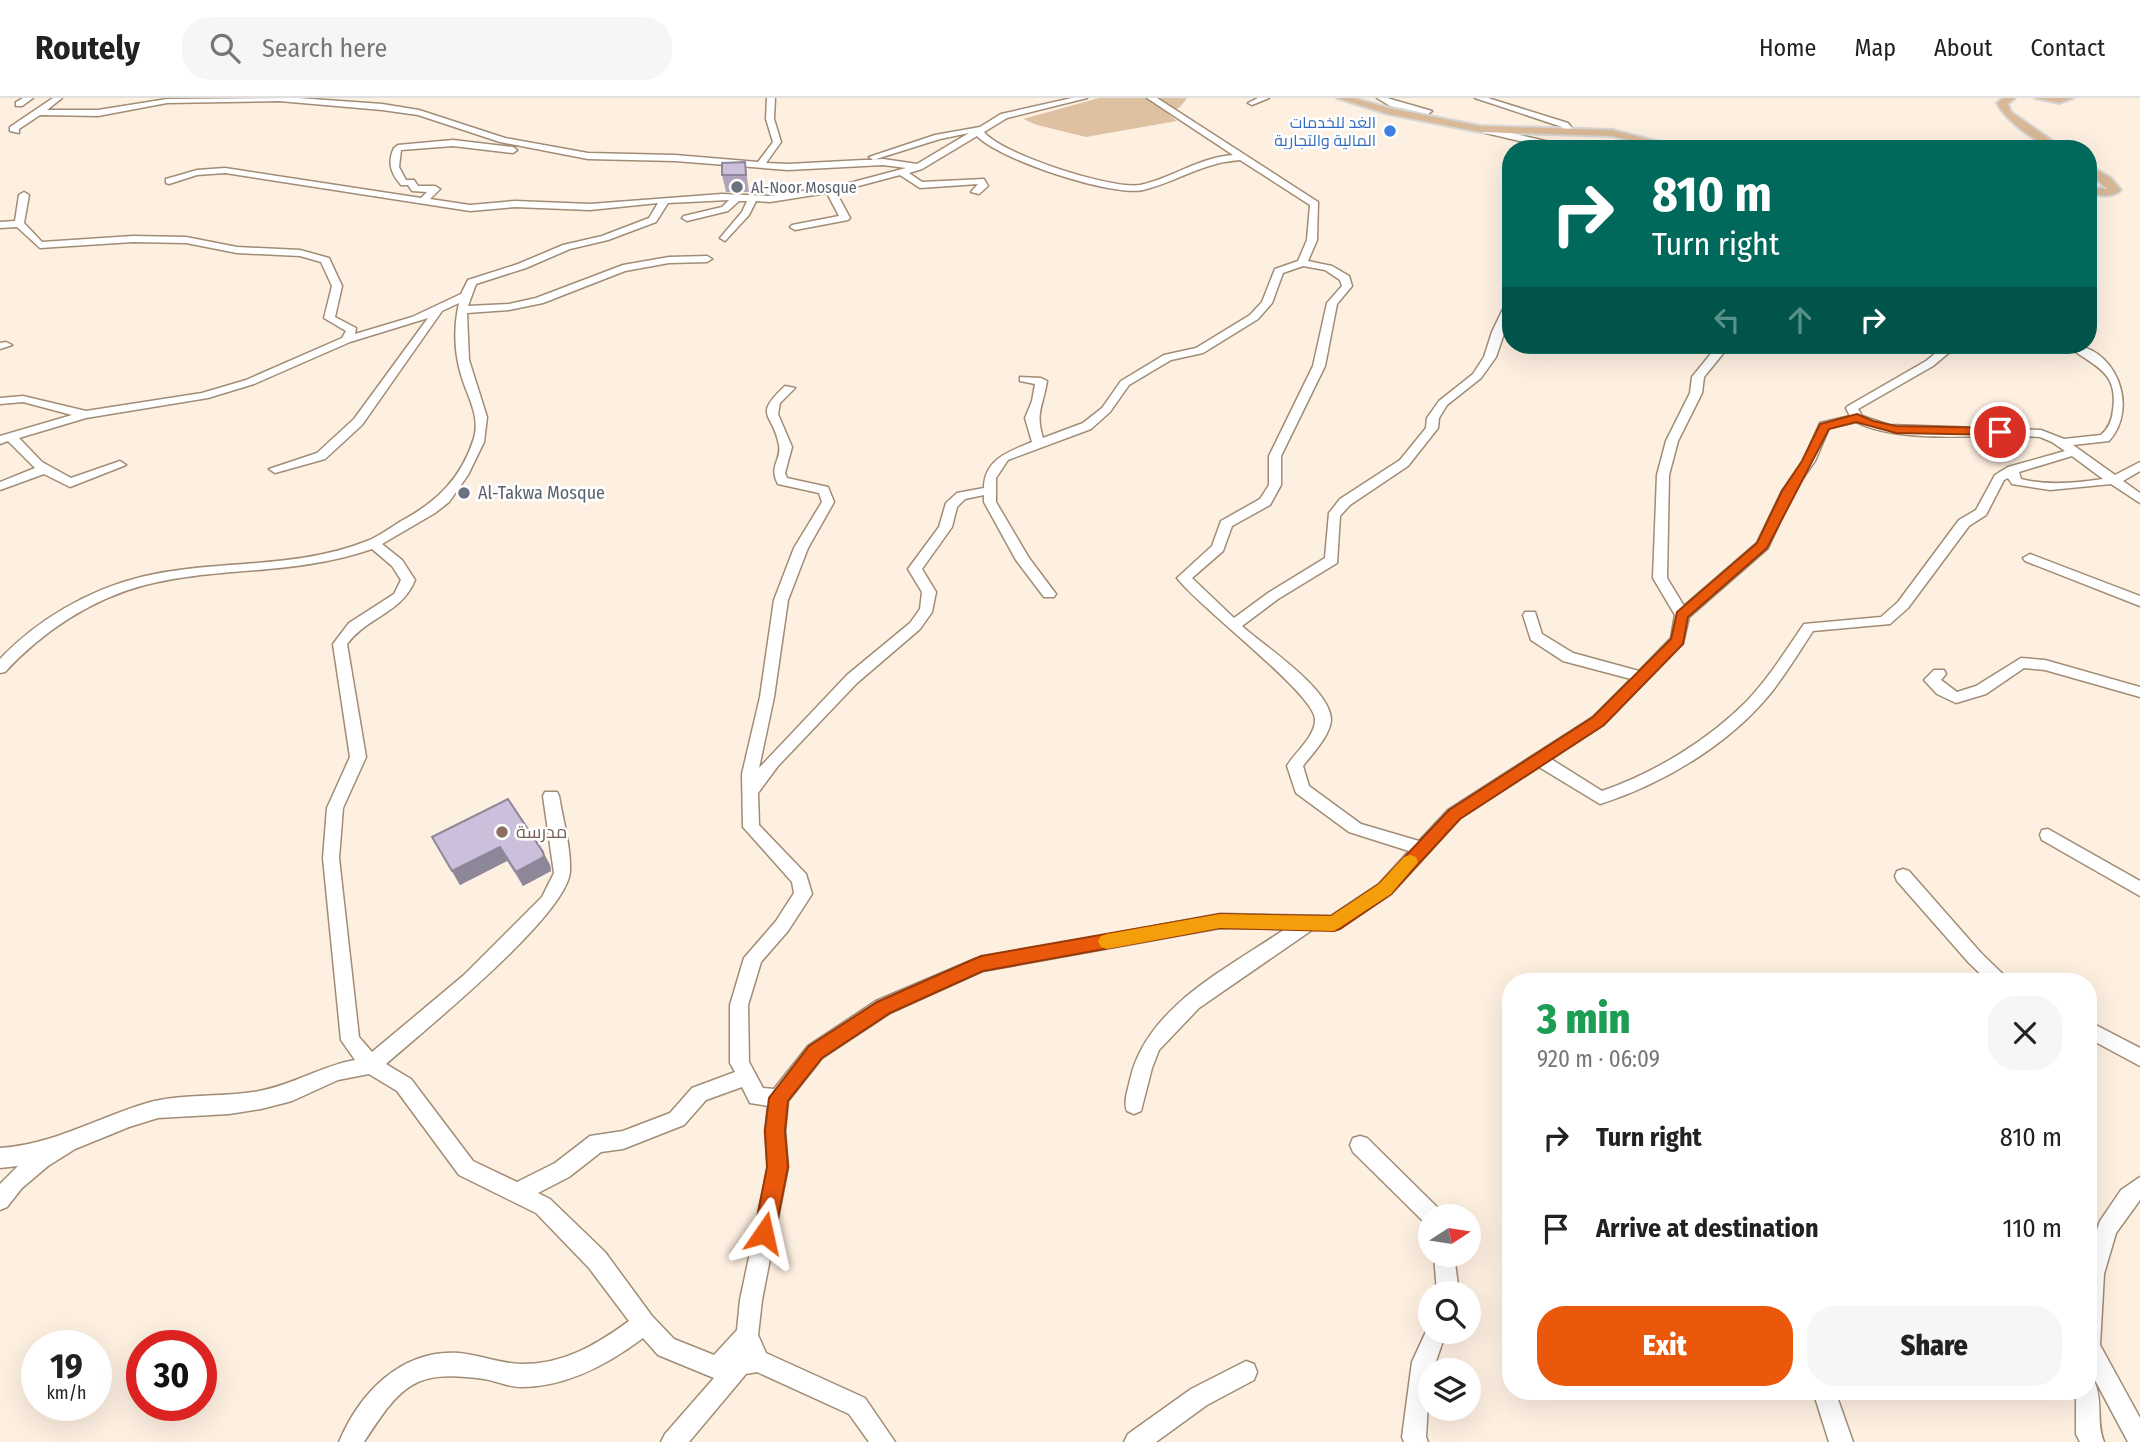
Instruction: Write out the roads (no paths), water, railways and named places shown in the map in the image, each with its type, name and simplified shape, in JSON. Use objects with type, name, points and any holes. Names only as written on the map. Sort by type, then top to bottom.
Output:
[{"type":"main road","points":[[1342,98],[1388,111],[1480,129],[1612,133],[1643,140]]},
{"type":"main road","points":[[2010,98],[2002,103],[2007,114],[2046,140]]},
{"type":"main road","points":[[2040,98],[2068,98]]},
{"type":"main road","points":[[2097,173],[2115,190],[2107,193],[2097,191]]},
{"type":"street","points":[[19,104],[29,98]]},
{"type":"street","points":[[761,165],[777,142],[770,119],[771,98]]},
{"type":"street","points":[[169,181],[186,174],[227,170],[244,175],[470,208],[515,204],[590,207],[665,200],[752,200],[830,190],[902,172],[922,165],[978,129],[1004,116],[1083,98]]},
{"type":"street","points":[[1151,98],[1315,204],[1312,240],[1302,263]]},
{"type":"street","points":[[1252,103],[1265,98]]},
{"type":"street","points":[[1381,98],[1393,104],[1428,111]]},
{"type":"street","points":[[1479,98],[1565,124],[1570,131]]},
{"type":"street","points":[[16,131],[13,129],[54,101],[96,103]]},
{"type":"street","points":[[38,112],[98,113],[167,101],[334,101],[419,113],[503,140],[588,156]]},
{"type":"street","points":[[852,163],[938,137],[978,129]]},
{"type":"street","points":[[978,129],[994,145],[1014,154],[1096,185],[1120,188],[1154,184],[1212,158],[1241,157]]},
{"type":"street","points":[[1480,129],[1535,140]]},
{"type":"street","points":[[1531,139],[1545,131]]},
{"type":"street","points":[[425,200],[435,190],[415,189],[411,183],[404,183],[398,177],[394,167],[398,148],[453,143],[570,157],[675,158],[788,167],[883,162],[922,165]]},
{"type":"street","points":[[902,172],[920,186],[981,181],[983,186],[976,192]]},
{"type":"street","points":[[795,227],[845,218],[830,190]]},
{"type":"street","points":[[24,195],[19,224],[35,243],[47,246],[101,240],[186,240],[237,250],[300,253],[325,260],[337,286],[329,317],[352,330],[346,340]]},
{"type":"street","points":[[687,218],[725,209],[736,198]]},
{"type":"street","points":[[3,663],[44,627],[120,589],[160,577],[324,558],[374,544],[432,510],[445,499],[480,439],[482,427],[477,399],[465,369],[464,296],[472,282],[653,220],[665,200]]},
{"type":"street","points":[[724,238],[746,213],[752,200]]},
{"type":"street","points":[[0,225],[19,224]]},
{"type":"street","points":[[463,310],[509,307],[538,301],[623,268],[669,260],[707,258]]},
{"type":"street","points":[[1049,594],[1023,560],[990,502],[990,478],[1004,457],[1038,442],[1087,426],[1106,410],[1125,383],[1168,357],[1199,351],[1254,317],[1267,303],[1279,271],[1302,263],[1328,268],[1345,278],[1347,286],[1332,303],[1319,366],[1275,456],[1275,485],[1265,502],[1226,524],[1218,548],[1184,578],[1233,626],[1286,671],[1309,694],[1322,712],[1323,722],[1295,766],[1303,789],[1354,828],[1423,848]]},
{"type":"street","points":[[6,438],[86,415],[204,396],[250,382],[346,340],[375,333],[439,310],[464,296]]},
{"type":"street","points":[[275,468],[321,456],[358,422],[439,310]]},
{"type":"street","points":[[1233,626],[1273,596],[1332,560],[1334,516],[1345,502],[1404,463],[1432,428],[1433,418],[1443,403],[1477,376],[1490,357],[1502,322]]},
{"type":"street","points":[[673,1442],[692,1423],[738,1365],[747,1335],[751,1300],[778,1167],[775,1131],[779,1098],[815,1052],[883,1007],[981,964],[1220,921],[1334,923],[1385,889],[1454,814],[1598,721],[1678,640],[1682,615],[1660,578],[1663,475],[1672,441],[1696,393],[1698,377],[1717,354]]},
{"type":"street","points":[[1940,354],[1900,383],[1868,397],[1852,408],[1857,418],[1869,424],[1896,429],[2041,434],[2068,448],[2140,499]]},
{"type":"street","points":[[1538,758],[1600,798],[1652,776],[1744,714],[1766,690],[1810,627],[1885,621],[1903,605],[1964,523],[1981,512],[1999,478],[2012,470],[2068,448],[2105,438],[2116,424],[2121,402],[2118,380],[2098,359],[2089,354]]},
{"type":"street","points":[[1024,379],[1041,381],[1038,401],[1031,418],[1038,442]]},
{"type":"street","points":[[779,1098],[757,1097],[740,1063],[739,1005],[753,958],[782,926],[803,894],[800,879],[751,827],[750,792],[750,774],[767,697],[781,600],[801,548],[828,502],[824,491],[782,481],[779,473],[786,447],[772,414],[774,401],[789,388]]},
{"type":"street","points":[[0,401],[23,398],[86,415]]},
{"type":"street","points":[[1682,615],[1763,545],[1788,491],[1808,461],[1824,426],[1857,418]]},
{"type":"street","points":[[6,438],[45,469],[70,483],[120,465]]},
{"type":"street","points":[[2012,470],[2016,481],[2030,486],[2112,481],[2140,466]]},
{"type":"street","points":[[0,486],[45,469]]},
{"type":"street","points":[[750,792],[772,762],[852,679],[915,626],[928,609],[929,592],[915,569],[945,527],[951,506],[961,496],[990,490]]},
{"type":"street","points":[[374,544],[397,563],[408,580],[405,589],[392,605],[354,626],[340,644],[358,757],[335,808],[331,858],[350,1040],[371,1065],[404,1085],[466,1168],[543,1206],[597,1260],[643,1324],[666,1347],[738,1365],[857,1406],[883,1442]]},
{"type":"street","points":[[2030,558],[2140,601]]},
{"type":"street","points":[[1530,615],[1536,637],[1568,657],[1642,677]]},
{"type":"street","points":[[1939,674],[1931,680],[1956,698],[1981,690],[2021,663],[2045,665],[2140,692]]},
{"type":"street","points":[[0,1158],[15,1157],[68,1142],[127,1118],[158,1109],[229,1105],[261,1100],[292,1091],[336,1072],[371,1065],[470,980],[548,902],[562,873],[551,796]]},
{"type":"street","points":[[2048,835],[2140,889]]},
{"type":"street","points":[[1903,876],[1975,958],[1992,973]]},
{"type":"street","points":[[1134,1104],[1142,1068],[1152,1045],[1193,1002],[1307,924]]},
{"type":"street","points":[[2097,1034],[2140,1058]]},
{"type":"street","points":[[517,1193],[562,1170],[597,1143],[623,1140],[677,1119],[699,1094],[747,1076]]},
{"type":"street","points":[[0,1200],[15,1181],[41,1159],[68,1142]]},
{"type":"street","points":[[1360,1145],[1420,1204]]},
{"type":"street","points":[[2097,1258],[2107,1227],[2128,1197],[2140,1187]]},
{"type":"street","points":[[351,1442],[385,1390],[411,1370],[431,1364],[488,1368],[512,1375],[555,1371],[600,1356],[643,1324]]},
{"type":"street","points":[[738,1365],[747,1335]]},
{"type":"street","points":[[1416,1442],[1414,1437],[1423,1362],[1430,1344]]},
{"type":"street","points":[[2097,1362],[2140,1441]]},
{"type":"street","points":[[1136,1442],[1199,1397],[1246,1372]]},
{"type":"street","points":[[1827,1400],[1841,1442]]},
{"type":"street","points":[[2084,1400],[2088,1434],[2092,1442]]},
{"type":"place","name":"الغد للخدمات المالية والتجارية","points":[[1390,131]]},
{"type":"place","name":"Al-Noor Mosque","points":[[737,187]]},
{"type":"place","name":"Al-Takwa Mosque","points":[[464,493]]},
{"type":"place","name":"مدرسة","points":[[502,832]]}]
